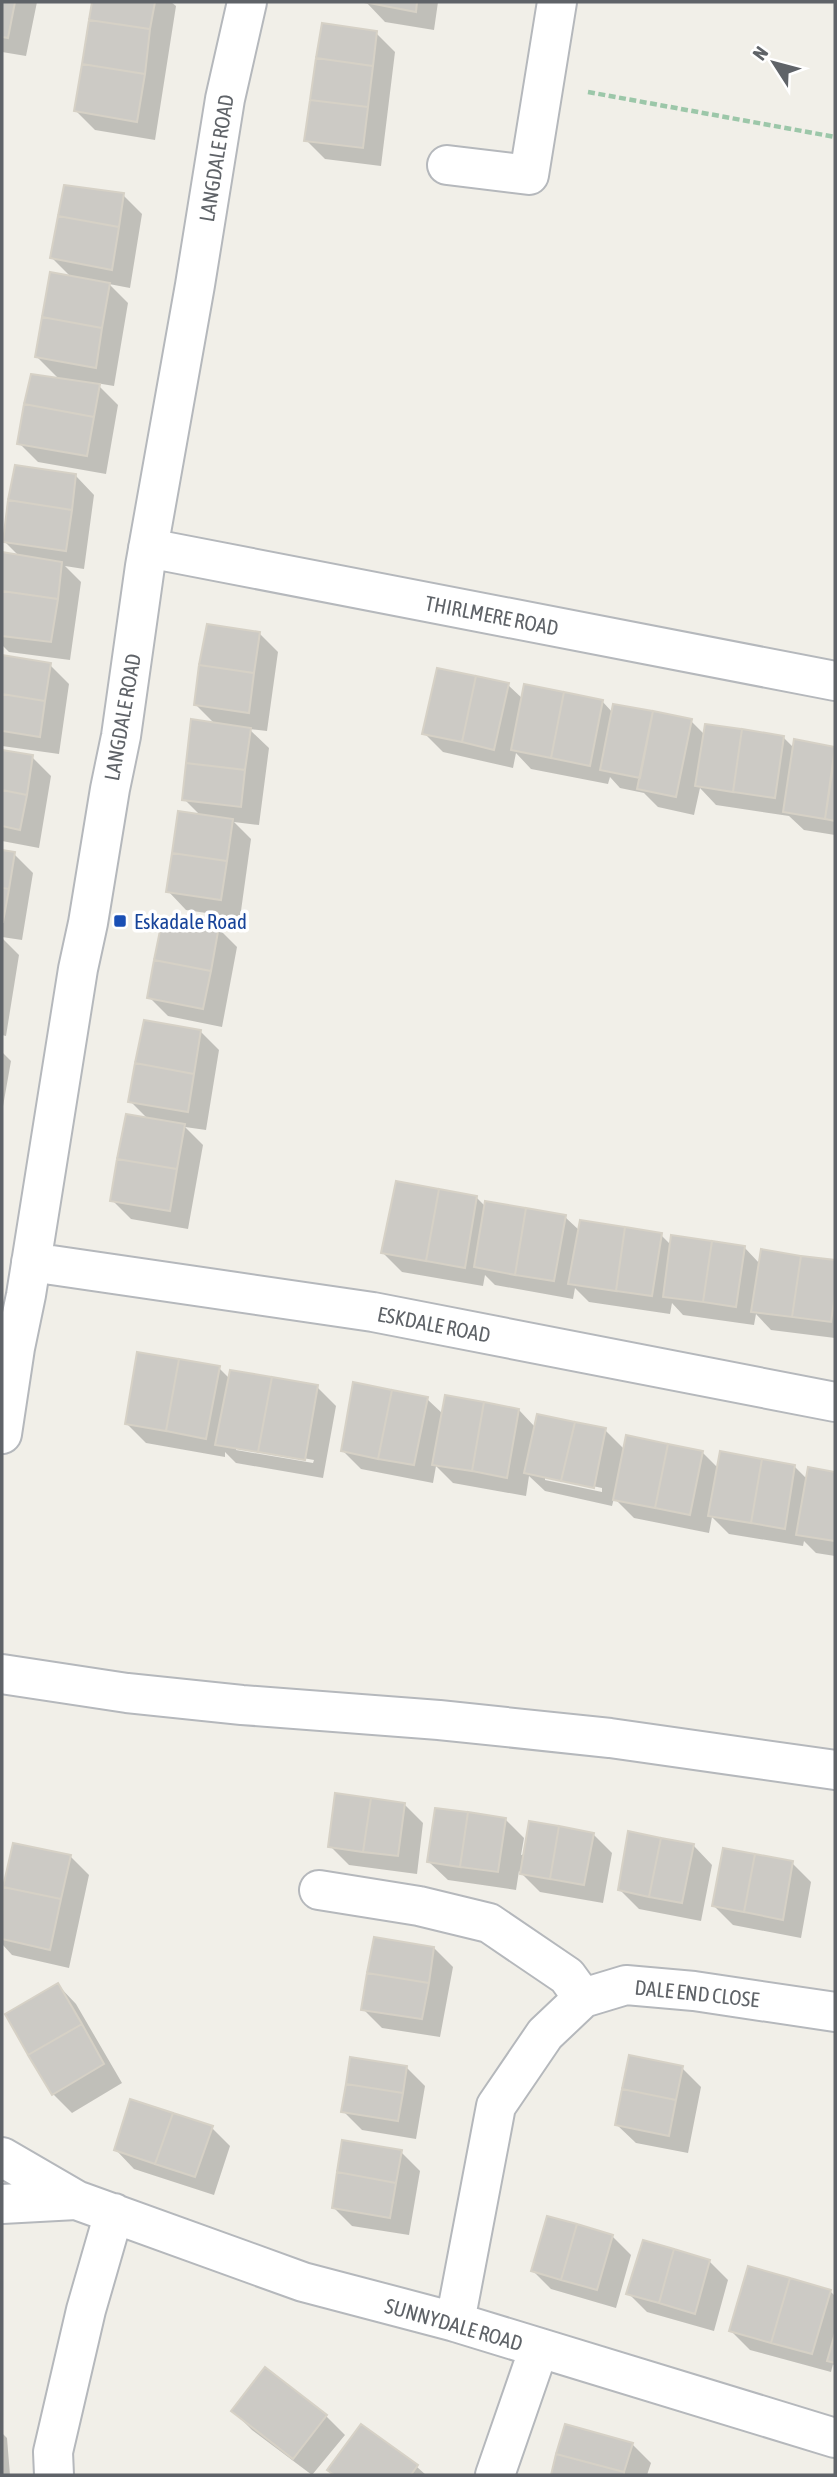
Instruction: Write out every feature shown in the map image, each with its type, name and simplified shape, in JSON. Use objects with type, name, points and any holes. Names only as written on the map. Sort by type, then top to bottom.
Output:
[{"type":"street","name":"LANGDALE ROAD","points":[[2,1434],[78,969],[121,736],[149,548],[225,99],[247,2]]},
{"type":"street","points":[[447,165],[528,175],[557,2]]},
{"type":"street","name":"THIRLMERE ROAD","points":[[149,548],[835,681]]},
{"type":"street","name":"ESKDALE ROAD","points":[[31,1262],[373,1312],[835,1402]]},
{"type":"street","points":[[2,1674],[217,1702],[439,1720],[610,1738],[835,1770]]},
{"type":"street","points":[[319,1890],[419,1906],[489,1923],[567,1976],[583,1998]]},
{"type":"street","name":"DALE END CLOSE","points":[[456,2322],[496,2106],[545,2034],[583,1998],[626,1984],[753,1998],[835,2012]]},
{"type":"street","name":"SUNNYDALE ROAD","points":[[2,2157],[76,2200],[303,2282],[456,2322],[835,2438]]},
{"type":"street","name":"SUNNYDALE ROAD","points":[[2,2204],[76,2200]]},
{"type":"street","points":[[54,2475],[53,2452],[86,2310],[114,2213]]},
{"type":"street","points":[[495,2475],[539,2348]]},
{"type":"path","points":[[544,84],[835,137]]},
{"type":"building","points":[[2,2],[15,2],[8,38],[2,37]]},
{"type":"building","points":[[92,2],[155,2],[150,29],[89,20]]},
{"type":"building","points":[[364,2],[417,2],[416,12]]},
{"type":"building","points":[[89,20],[150,29],[145,74],[82,64]]},
{"type":"building","points":[[322,23],[377,31],[373,66],[316,58]]},
{"type":"building","points":[[316,58],[373,66],[368,107],[310,100]]},
{"type":"building","points":[[82,64],[145,74],[137,122],[74,111]]},
{"type":"building","points":[[310,100],[368,107],[363,148],[304,141]]},
{"type":"building","points":[[64,185],[124,193],[119,227],[58,216]]},
{"type":"building","points":[[58,216],[119,227],[112,270],[50,258]]},
{"type":"building","points":[[50,272],[110,283],[102,328],[42,317]]},
{"type":"building","points":[[42,317],[102,328],[96,368],[35,357]]},
{"type":"building","points":[[31,374],[100,384],[94,417],[24,404]]},
{"type":"building","points":[[24,404],[94,417],[87,456],[17,444]]},
{"type":"building","points":[[15,465],[76,474],[72,510],[8,500]]},
{"type":"building","points":[[8,500],[72,510],[66,551],[3,542]]},
{"type":"building","points":[[2,552],[62,562],[58,599],[2,591]]},
{"type":"building","points":[[2,591],[58,599],[51,642],[2,636]]},
{"type":"building","points":[[207,624],[260,632],[254,673],[199,665]]},
{"type":"building","points":[[2,655],[51,663],[45,701],[2,694]]},
{"type":"building","points":[[199,665],[254,673],[249,713],[194,705]]},
{"type":"building","points":[[437,668],[476,676],[462,742],[422,734]]},
{"type":"building","points":[[476,676],[509,683],[494,750],[462,742]]},
{"type":"building","points":[[524,684],[564,692],[551,758],[511,750]]},
{"type":"building","points":[[564,692],[603,700],[590,766],[551,758]]},
{"type":"building","points":[[2,694],[45,701],[40,737],[2,731]]},
{"type":"building","points":[[613,704],[653,711],[640,778],[600,770]]},
{"type":"building","points":[[653,711],[692,719],[676,797],[637,789]]},
{"type":"building","points":[[191,719],[251,728],[245,770],[186,763]]},
{"type":"building","points":[[705,724],[742,729],[733,792],[695,786]]},
{"type":"building","points":[[742,729],[784,736],[775,798],[733,792]]},
{"type":"building","points":[[794,739],[835,747],[825,819],[783,812]]},
{"type":"building","points":[[2,750],[33,755],[27,795],[2,790]]},
{"type":"building","points":[[835,754],[835,821],[825,819]]},
{"type":"building","points":[[186,763],[245,770],[241,807],[182,800]]},
{"type":"building","points":[[2,790],[27,795],[20,830],[2,826]]},
{"type":"building","points":[[178,811],[233,819],[227,861],[172,853]]},
{"type":"building","points":[[2,850],[15,852],[9,889],[2,888]]},
{"type":"building","points":[[172,853],[227,861],[221,900],[166,892]]},
{"type":"building","points":[[2,888],[9,889],[3,922],[2,922]]},
{"type":"building","points":[[163,916],[219,926],[211,971],[154,960]]},
{"type":"building","points":[[154,960],[211,971],[203,1009],[147,998]]},
{"type":"building","points":[[144,1020],[201,1030],[194,1074],[135,1063]]},
{"type":"building","points":[[135,1063],[194,1074],[188,1112],[128,1102]]},
{"type":"building","points":[[126,1114],[185,1124],[177,1169],[117,1159]]},
{"type":"building","points":[[117,1159],[177,1169],[170,1211],[110,1201]]},
{"type":"building","points":[[396,1181],[439,1189],[426,1261],[381,1253]]},
{"type":"building","points":[[439,1189],[477,1196],[465,1268],[426,1261]]},
{"type":"building","points":[[485,1201],[526,1208],[515,1275],[474,1267]]},
{"type":"building","points":[[526,1208],[566,1215],[554,1281],[515,1275]]},
{"type":"building","points":[[580,1220],[625,1227],[616,1291],[568,1284]]},
{"type":"building","points":[[625,1227],[662,1233],[652,1296],[616,1291]]},
{"type":"building","points":[[671,1235],[712,1241],[703,1302],[663,1297]]},
{"type":"building","points":[[712,1241],[745,1246],[736,1307],[703,1302]]},
{"type":"building","points":[[761,1249],[801,1256],[792,1317],[751,1312]]},
{"type":"building","points":[[801,1256],[835,1260],[835,1295],[831,1322],[792,1317]]},
{"type":"building","points":[[137,1352],[179,1359],[166,1431],[125,1424]]},
{"type":"building","points":[[179,1359],[220,1366],[206,1439],[166,1431]]},
{"type":"building","points":[[230,1370],[272,1377],[258,1452],[215,1445]]},
{"type":"building","points":[[272,1377],[318,1385],[305,1460],[258,1452]]},
{"type":"building","points":[[353,1382],[392,1390],[378,1459],[341,1451]]},
{"type":"building","points":[[392,1390],[428,1397],[414,1465],[378,1459]]},
{"type":"building","points":[[445,1395],[484,1402],[472,1471],[432,1465]]},
{"type":"building","points":[[484,1402],[519,1409],[507,1478],[472,1471]]},
{"type":"building","points":[[537,1414],[575,1422],[561,1481],[524,1473]]},
{"type":"building","points":[[575,1422],[606,1428],[594,1488],[561,1481]]},
{"type":"building","points":[[626,1435],[668,1444],[655,1508],[613,1500]]},
{"type":"building","points":[[668,1444],[703,1451],[690,1515],[655,1508]]},
{"type":"building","points":[[720,1451],[762,1459],[751,1523],[708,1516]]},
{"type":"building","points":[[762,1459],[795,1465],[785,1529],[751,1523]]},
{"type":"building","points":[[808,1467],[835,1472],[835,1541],[796,1535]]},
{"type":"building","points":[[335,1793],[371,1798],[363,1852],[328,1847]]},
{"type":"building","points":[[371,1798],[405,1803],[398,1856],[363,1852]]},
{"type":"building","points":[[435,1808],[468,1812],[460,1867],[427,1862]]},
{"type":"building","points":[[468,1812],[506,1818],[498,1872],[460,1867]]},
{"type":"building","points":[[529,1821],[559,1826],[550,1879],[520,1874]]},
{"type":"building","points":[[559,1826],[594,1833],[584,1885],[550,1879]]},
{"type":"building","points":[[628,1831],[661,1838],[649,1897],[618,1890]]},
{"type":"building","points":[[661,1838],[694,1844],[682,1903],[649,1897]]},
{"type":"building","points":[[13,1843],[71,1855],[61,1899],[3,1887]]},
{"type":"building","points":[[723,1848],[755,1854],[744,1912],[712,1906]]},
{"type":"building","points":[[755,1854],[793,1861],[783,1920],[744,1912]]},
{"type":"building","points":[[3,1887],[61,1899],[50,1950],[2,1939]]},
{"type":"building","points":[[374,1937],[434,1947],[429,1983],[367,1973]]},
{"type":"building","points":[[367,1973],[429,1983],[422,2019],[361,2010]]},
{"type":"building","points":[[58,1983],[82,2024],[28,2055],[5,2014]]},
{"type":"building","points":[[82,2024],[104,2064],[52,2095],[28,2055]]},
{"type":"building","points":[[629,2055],[683,2066],[676,2100],[622,2089]]},
{"type":"building","points":[[350,2057],[407,2066],[403,2093],[346,2084]]},
{"type":"building","points":[[346,2084],[403,2093],[398,2121],[341,2112]]},
{"type":"building","points":[[622,2089],[676,2100],[669,2136],[615,2125]]},
{"type":"building","points":[[130,2099],[173,2113],[155,2164],[114,2150]]},
{"type":"building","points":[[173,2113],[213,2126],[195,2177],[155,2164]]},
{"type":"building","points":[[342,2140],[402,2150],[396,2183],[337,2172]]},
{"type":"building","points":[[337,2172],[396,2183],[390,2218],[332,2208]]},
{"type":"building","points":[[547,2216],[577,2224],[561,2280],[531,2271]]},
{"type":"building","points":[[577,2224],[613,2235],[597,2290],[561,2280]]},
{"type":"building","points":[[643,2240],[674,2249],[659,2303],[626,2294]]},
{"type":"building","points":[[674,2249],[710,2260],[695,2314],[659,2303]]},
{"type":"building","points":[[748,2266],[790,2278],[771,2343],[729,2331]]},
{"type":"building","points":[[790,2278],[831,2290],[812,2354],[771,2343]]},
{"type":"building","points":[[835,2333],[835,2363],[827,2361]]},
{"type":"building","points":[[265,2367],[327,2415],[293,2459],[231,2411]]},
{"type":"building","points":[[361,2424],[418,2465],[411,2475],[334,2475],[327,2470]]},
{"type":"building","points":[[565,2424],[633,2443],[624,2472],[556,2454]]},
{"type":"building","points":[[556,2454],[624,2472],[624,2475],[551,2475]]},
{"type":"place","name":"Eskadale Road","points":[[120,921]]}]
